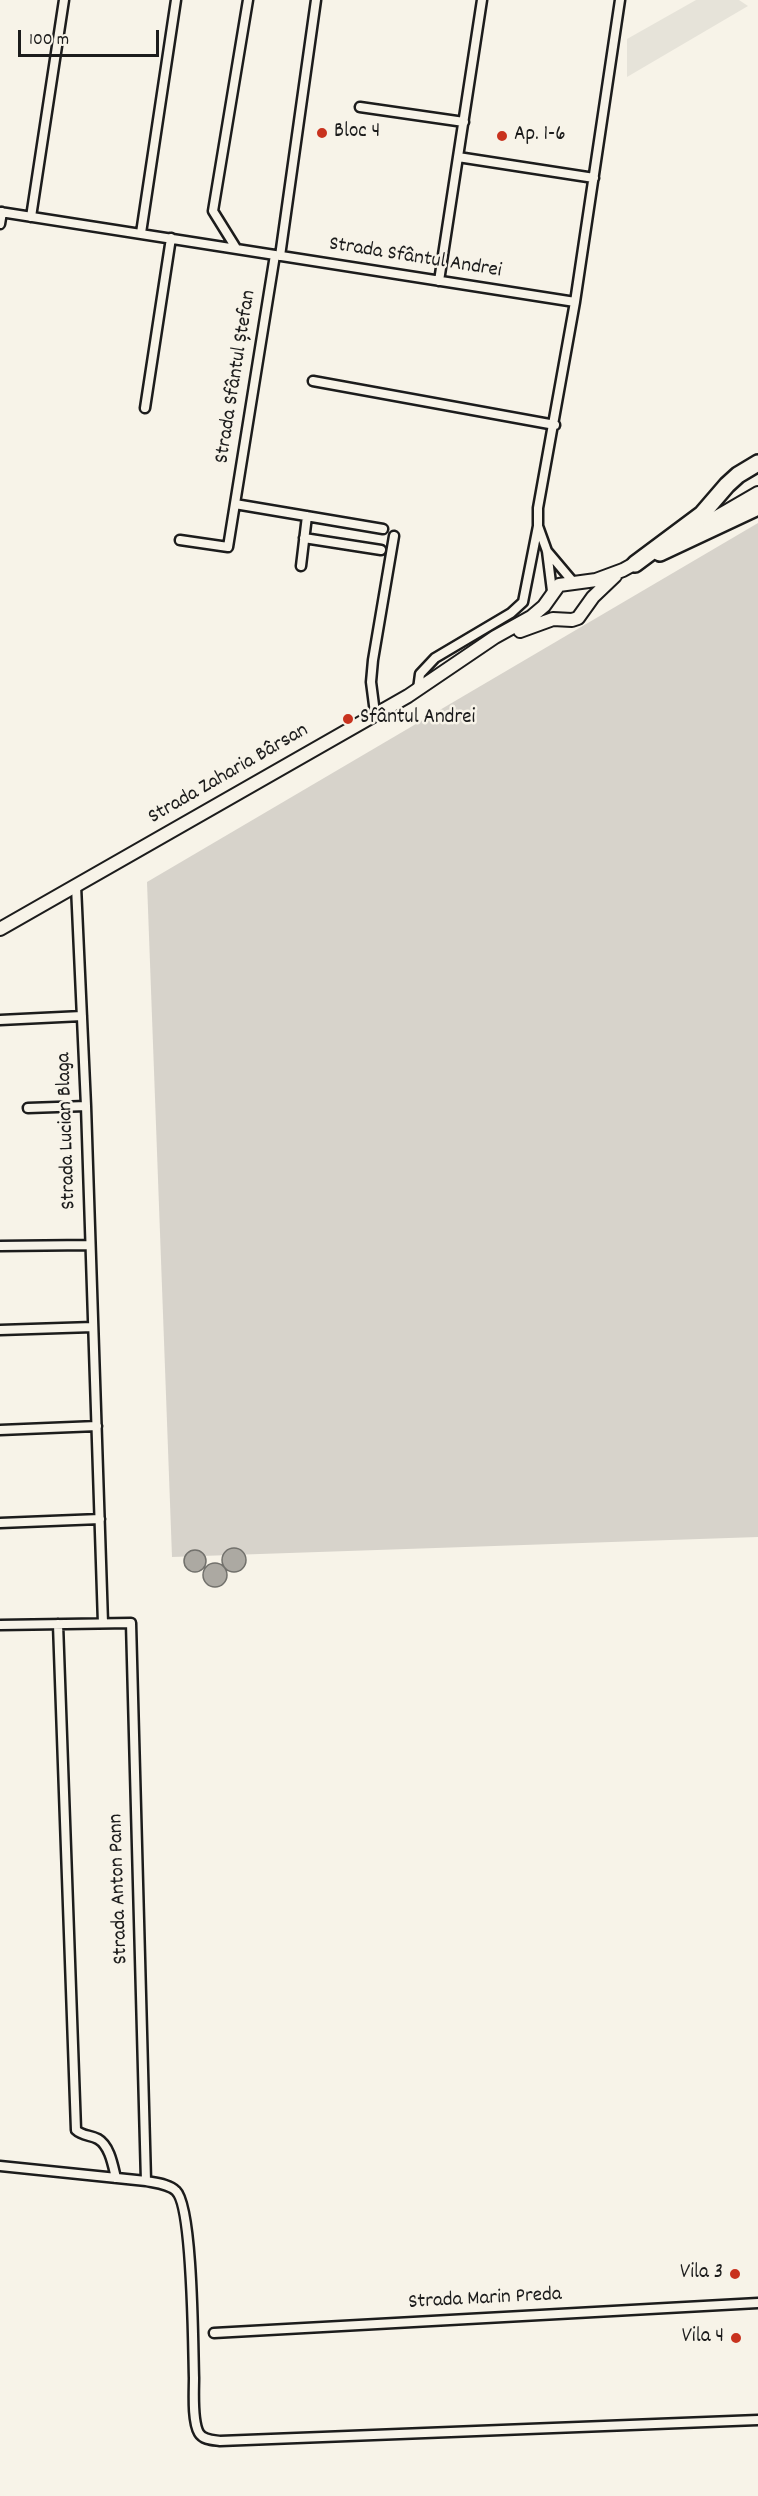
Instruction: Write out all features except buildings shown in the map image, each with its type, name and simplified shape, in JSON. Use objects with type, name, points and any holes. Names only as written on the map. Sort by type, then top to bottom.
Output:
[{"type":"highway","points":[[629,567],[702,514],[727,485],[758,463]]},
{"type":"highway","points":[[629,567],[758,507]]},
{"type":"main road","points":[[476,650],[531,616],[559,585],[596,580],[629,567],[758,493]]},
{"type":"main road","points":[[551,595],[553,612],[560,618],[566,620],[578,618],[588,603],[629,567]]},
{"type":"main road","points":[[575,583],[586,594],[588,603]]},
{"type":"main road","points":[[476,650],[532,625],[560,618]]},
{"type":"main road","name":"Strada Zaharia Bârsan","points":[[0,929],[418,689],[476,650]]},
{"type":"street","points":[[31,217],[64,0]]},
{"type":"street","points":[[141,233],[176,0]]},
{"type":"street","points":[[237,249],[213,211],[248,0]]},
{"type":"street","name":"Strada Sfântul Ștefan","points":[[180,540],[228,547],[278,255],[314,0]]},
{"type":"street","points":[[439,281],[482,0]]},
{"type":"street","points":[[418,689],[420,675],[435,658],[511,613],[523,602],[575,302],[620,0]]},
{"type":"street","points":[[360,107],[464,122]]},
{"type":"street","points":[[458,157],[594,178]]},
{"type":"street","points":[[0,224],[1,212]]},
{"type":"street","name":"Strada Sfântul Andrei","points":[[1,212],[575,302]]},
{"type":"street","points":[[145,408],[171,238]]},
{"type":"street","points":[[313,381],[555,425]]},
{"type":"street","points":[[235,504],[383,529]]},
{"type":"street","points":[[301,566],[307,516]]},
{"type":"street","points":[[538,526],[547,551],[551,595]]},
{"type":"street","points":[[375,713],[370,682],[394,536]]},
{"type":"street","points":[[304,538],[381,550]]},
{"type":"street","points":[[547,551],[575,583]]},
{"type":"street","name":"Strada Lucian Blaga","points":[[76,886],[86,1106],[103,1623]]},
{"type":"street","points":[[0,1020],[82,1016]]},
{"type":"street","points":[[28,1108],[86,1106]]},
{"type":"street","points":[[0,1246],[90,1245]]},
{"type":"street","points":[[0,1330],[93,1327]]},
{"type":"street","points":[[0,1430],[97,1426]]},
{"type":"street","points":[[0,1523],[100,1519]]},
{"type":"street","points":[[0,1625],[103,1623]]},
{"type":"street","name":"Strada Anton Pann","points":[[103,1623],[131,1623],[146,2181]]},
{"type":"street","points":[[58,1624],[76,2130],[98,2139],[103,2144],[112,2160],[116,2178]]},
{"type":"street","points":[[0,2166],[146,2181],[170,2186],[178,2193],[184,2206],[192,2292],[194,2411],[199,2433],[204,2438],[220,2441],[758,2420]]},
{"type":"street","name":"Strada Marin Preda","points":[[214,2333],[758,2303]]},
{"type":"shaded area","points":[[696,0],[739,0],[748,6],[627,77],[627,39]]},
{"type":"shaded area","points":[[758,523],[758,1537],[172,1557],[147,882]]},
{"type":"shaded area","points":[[234,1548],[242,1552],[246,1560],[242,1568],[234,1572],[226,1568],[222,1560],[226,1552]]},
{"type":"shaded area","points":[[191,1550],[199,1550],[206,1557],[206,1565],[199,1572],[191,1572],[184,1565],[184,1557]]},
{"type":"shaded area","points":[[215,1563],[223,1567],[227,1575],[223,1583],[215,1587],[207,1583],[203,1575],[207,1567]]},
{"type":"place","name":"Bloc 4","points":[[322,133]]},
{"type":"place","name":"Ap. 1-6","points":[[502,136]]},
{"type":"place","name":"Sfântul Andrei","points":[[348,719]]},
{"type":"place","name":"Vila 3","points":[[735,2274]]},
{"type":"place","name":"Vila 4","points":[[736,2338]]}]
